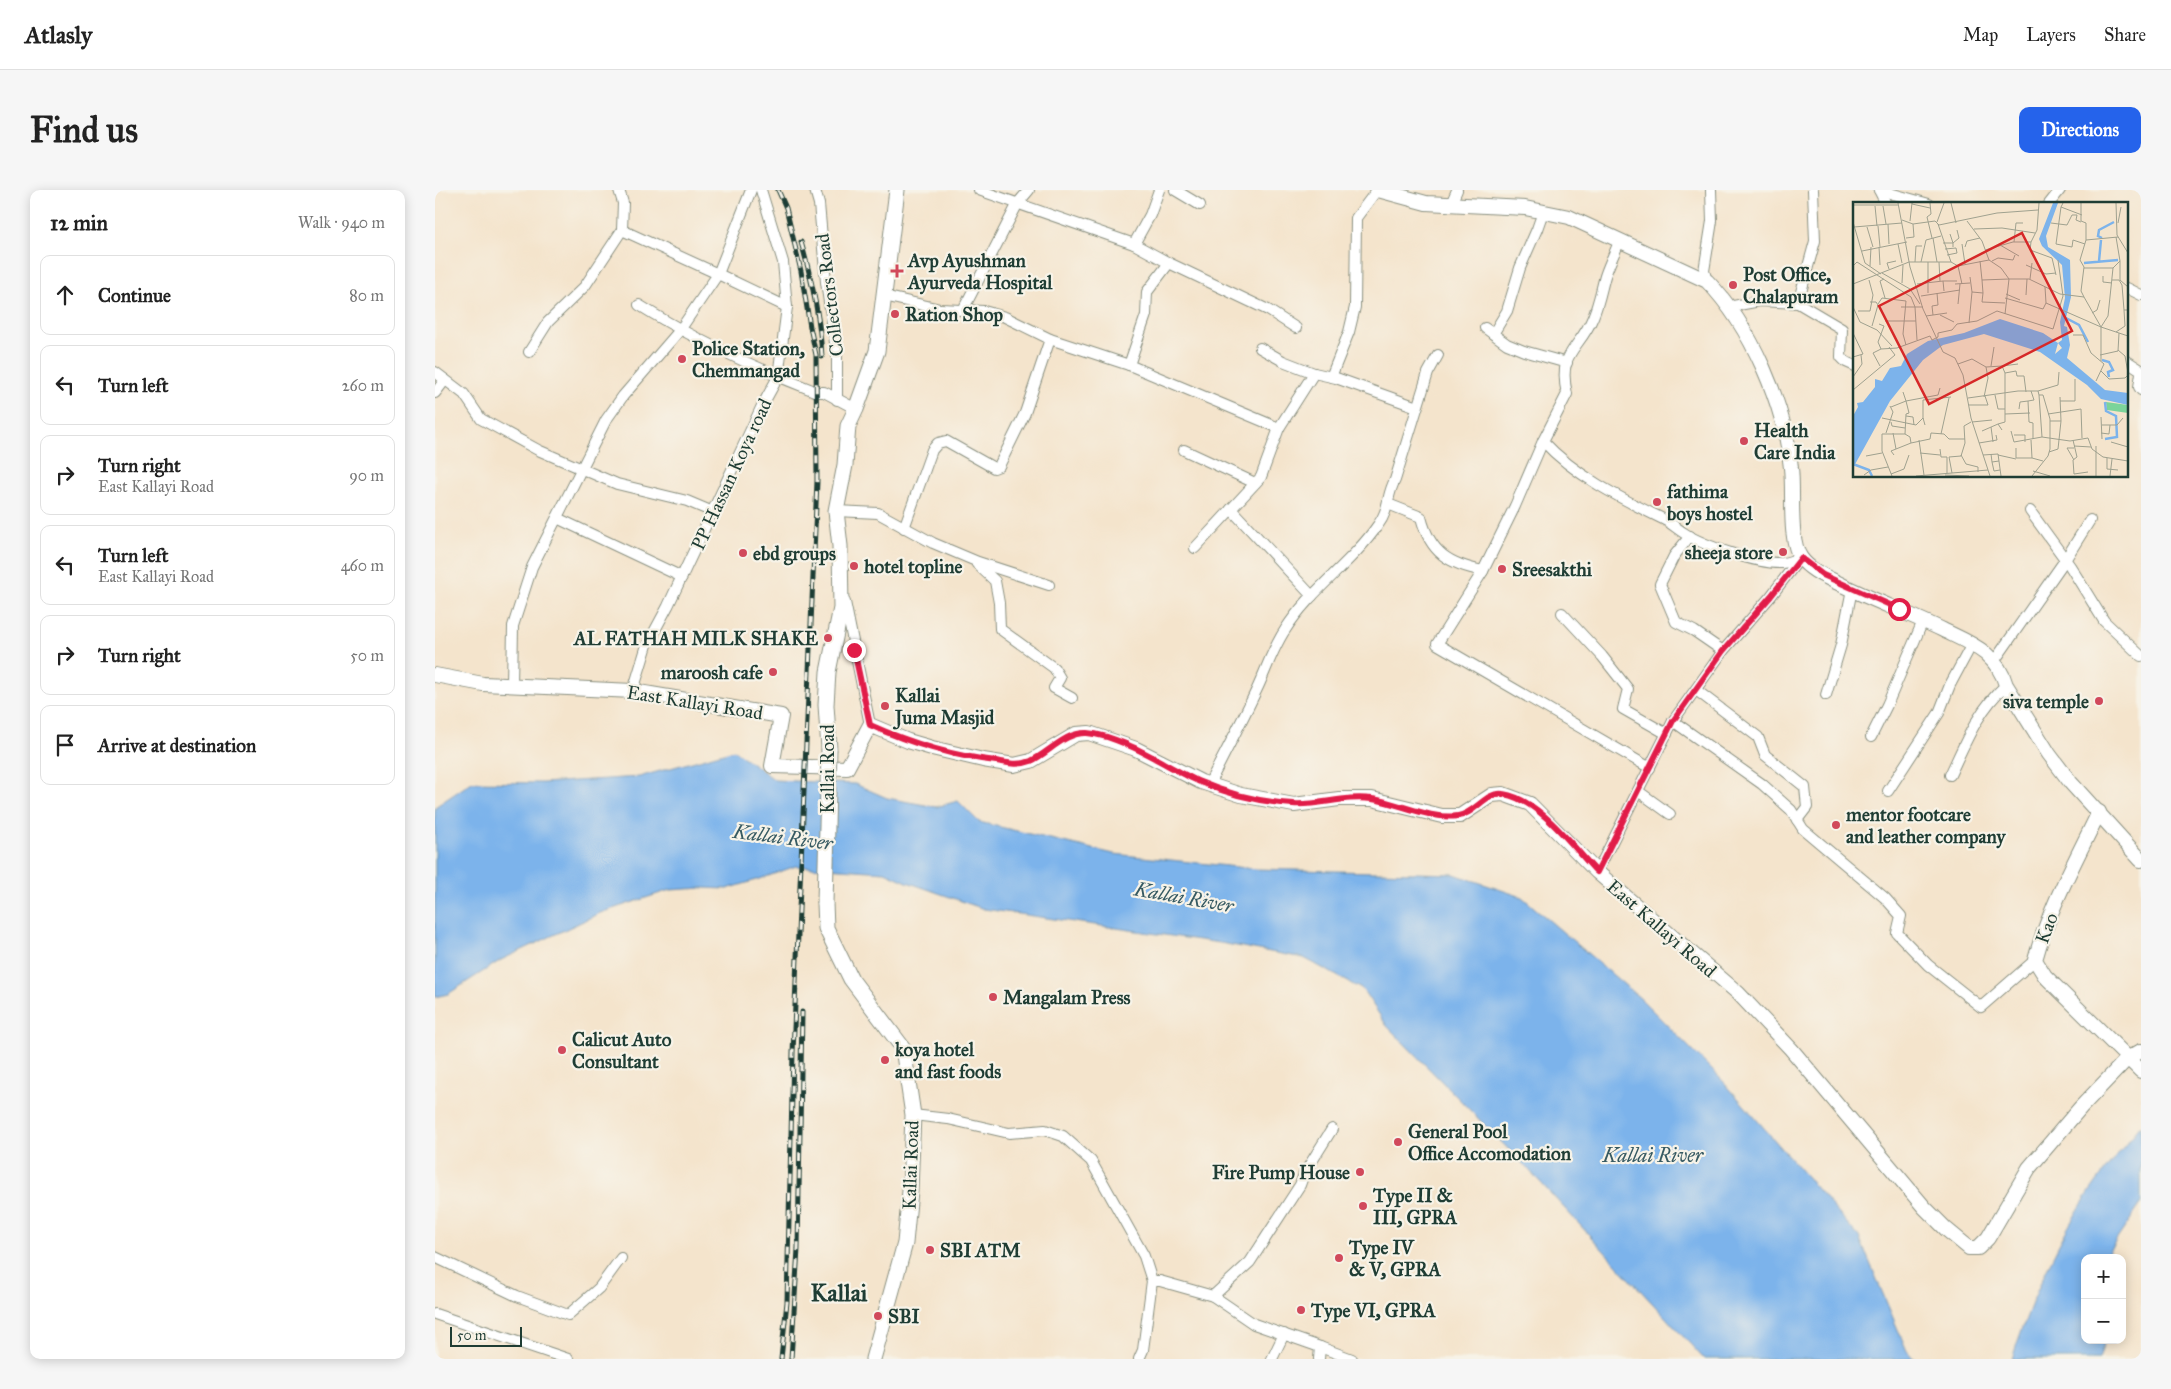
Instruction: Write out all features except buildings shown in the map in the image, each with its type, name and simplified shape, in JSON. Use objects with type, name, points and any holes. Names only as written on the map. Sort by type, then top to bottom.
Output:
[{"type":"main road","name":"Kallai Road","points":[[873,1359],[905,1244],[910,1191],[913,1115],[903,1048],[851,979],[826,928],[829,749],[826,705],[828,672],[841,608],[840,546],[836,511],[845,465],[848,426],[877,351],[897,190]]},
{"type":"street","points":[[529,352],[548,322],[585,286],[621,230],[623,203],[619,190]]},
{"type":"street","points":[[512,685],[513,626],[532,567],[582,470],[605,420],[679,330],[718,274],[751,190]]},
{"type":"street","name":"PP Hassan Koya road","points":[[633,691],[647,645],[682,577],[761,408],[778,377],[787,307],[783,262],[761,190]]},
{"type":"street","name":"Collectors Road","points":[[815,190],[819,204],[826,282],[837,356],[837,400]]},
{"type":"street","points":[[979,190],[1134,244],[1169,263],[1268,310],[1296,328]]},
{"type":"street","points":[[963,310],[1018,203],[1029,190]]},
{"type":"street","points":[[1134,244],[1150,215],[1159,190]]},
{"type":"street","points":[[1175,190],[1200,205]]},
{"type":"street","points":[[1331,377],[1355,307],[1356,218],[1377,190],[1426,202],[1525,208],[1569,217],[1707,281]]},
{"type":"street","points":[[1451,204],[1457,190]]},
{"type":"street","points":[[1711,190],[1711,221],[1704,272],[1707,281],[1761,360],[1780,414],[1791,467],[1793,536],[1801,558],[1823,575],[1923,620],[1972,644],[1985,653],[2003,676],[2006,685],[2049,754],[2071,783],[2141,860]]},
{"type":"street","points":[[1798,303],[1815,241],[1813,190]]},
{"type":"street","points":[[1879,190],[1885,202]]},
{"type":"street","points":[[1879,190],[1922,202]]},
{"type":"street","points":[[2051,202],[2060,190]]},
{"type":"street","points":[[1543,212],[1520,268],[1507,311],[1489,331],[1507,344],[1524,351],[1567,363]]},
{"type":"street","points":[[621,230],[787,307]]},
{"type":"street","points":[[1620,240],[1605,276],[1599,302],[1590,325],[1569,354],[1563,376],[1567,394],[1543,441],[1515,506],[1483,571],[1437,644],[1650,768]]},
{"type":"street","points":[[1129,365],[1146,315],[1147,292],[1169,263]]},
{"type":"street","points":[[2129,289],[2141,295]]},
{"type":"street","points":[[884,296],[940,309],[985,311],[1005,317],[1050,339],[1129,365],[1279,428]]},
{"type":"street","points":[[1727,308],[1760,301],[1798,303],[1842,330],[1841,357],[1853,365]]},
{"type":"street","points":[[639,305],[679,330],[778,377],[817,392],[824,392],[856,409]]},
{"type":"street","points":[[904,528],[932,450],[938,443],[946,441],[994,468],[999,466],[1025,413],[1050,339]]},
{"type":"street","points":[[1260,348],[1283,361],[1314,373],[1331,377],[1417,407]]},
{"type":"street","points":[[1209,784],[1242,722],[1284,631],[1312,596],[1358,551],[1379,524],[1389,504],[1389,491],[1395,480],[1428,373],[1438,355]]},
{"type":"street","points":[[2129,362],[2141,371],[2139,387],[2141,390]]},
{"type":"street","points":[[435,372],[464,394],[481,419],[538,450],[617,484],[687,500],[713,512]]},
{"type":"street","points":[[1195,548],[1261,477],[1279,428],[1314,373]]},
{"type":"street","points":[[435,393],[445,380]]},
{"type":"street","points":[[1543,441],[1565,461],[1619,497],[1645,512],[1663,518],[1690,536],[1753,558],[1783,564],[1801,558]]},
{"type":"street","points":[[1184,450],[1255,483]]},
{"type":"street","points":[[1389,504],[1421,517],[1426,536],[1441,556],[1462,567],[1483,571]]},
{"type":"street","points":[[1231,509],[1312,596]]},
{"type":"street","points":[[836,511],[878,513],[933,543],[972,560],[1049,585]]},
{"type":"street","points":[[2030,511],[2065,560],[2104,621],[2141,656]]},
{"type":"street","points":[[557,518],[682,577]]},
{"type":"street","points":[[1993,663],[2065,560],[2090,520]]},
{"type":"street","points":[[1690,536],[1674,556],[1660,584],[1676,622],[1694,630],[1723,651]]},
{"type":"street","points":[[1597,872],[1673,721],[1723,651],[1801,558]]},
{"type":"street","points":[[972,560],[995,581],[999,603],[1000,629],[1054,668],[1060,678],[1054,688],[1072,698]]},
{"type":"street","points":[[840,587],[870,725]]},
{"type":"street","points":[[1826,695],[1841,645],[1852,589]]},
{"type":"street","points":[[1561,613],[1602,656],[1628,689],[1623,709],[1667,734]]},
{"type":"street","points":[[1871,737],[1887,705],[1923,620]]},
{"type":"street","points":[[1889,792],[1939,713],[1972,644]]},
{"type":"street","name":"East Kallayi Road","points":[[435,675],[483,684],[633,691],[781,716],[772,766],[847,768],[870,725],[908,741],[932,748],[983,760],[1015,765],[1031,761],[1076,734],[1089,733],[1136,749],[1209,784],[1241,795],[1294,804],[1339,799],[1372,799],[1442,816],[1460,816],[1492,795],[1503,794],[1530,804],[1597,872],[1738,993],[1791,1049],[1924,1207],[1945,1229],[1969,1248],[1978,1248],[1983,1244],[2029,1168],[2081,1107],[2127,1059],[2141,1051]]},
{"type":"street","points":[[1950,775],[1975,721],[1990,700],[2006,685]]},
{"type":"street","points":[[1696,690],[1758,737],[1765,756],[1805,787],[1807,807],[1797,820]]},
{"type":"street","points":[[1673,721],[1762,784],[1791,810],[1803,829],[1885,898],[1901,916],[1897,933],[1928,965],[1981,1007],[2035,960]]},
{"type":"street","points":[[1638,791],[1670,814]]},
{"type":"street","name":"Kao","points":[[2099,812],[2066,881],[2047,925],[2035,960],[2045,976],[2141,1071]]},
{"type":"street","points":[[913,1115],[948,1119],[1009,1133],[1045,1130],[1063,1136],[1091,1161],[1136,1242],[1152,1281],[1143,1350],[1139,1359]]},
{"type":"street","points":[[1213,1296],[1250,1262],[1300,1185],[1304,1174],[1332,1129]]},
{"type":"street","points":[[435,1257],[517,1296],[568,1315],[599,1288],[621,1258]]},
{"type":"street","points":[[1152,1281],[1161,1281],[1213,1296],[1254,1324],[1352,1359]]},
{"type":"street","points":[[435,1314],[568,1359]]},
{"type":"street","points":[[1271,1359],[1284,1334]]},
{"type":"street","points":[[1319,1359],[1320,1348]]},
{"type":"water","name":"Kallai River","points":[[734,750],[775,780],[855,784],[887,798],[936,807],[958,801],[979,822],[1114,854],[1256,869],[1454,874],[1522,897],[1641,999],[1723,1081],[1859,1237],[1907,1351],[1914,1359],[1704,1359],[1529,1170],[1387,1026],[1363,990],[1304,958],[1220,943],[984,909],[907,882],[885,872],[796,866],[727,889],[670,890],[600,913],[501,960],[448,994],[435,997],[435,807],[472,782],[542,783],[639,777]]},
{"type":"water","points":[[2141,1125],[2141,1204],[2107,1254],[2081,1254],[2081,1344],[2104,1344],[2099,1359],[2012,1359],[2040,1283],[2067,1229],[2091,1189]]},
{"type":"railway","points":[[778,190],[786,208],[801,271],[816,355],[817,481],[793,1053],[787,1302],[781,1359]]},
{"type":"railway","points":[[801,242],[815,299],[822,357]]},
{"type":"railway","points":[[791,1359],[798,1249],[802,1012]]},
{"type":"place","name":"Avp Ayushman Ayurveda Hospital","points":[[897,271]]},
{"type":"place","name":"Post Office, Chalapuram","points":[[1733,285]]},
{"type":"place","name":"Ration Shop","points":[[895,314]]},
{"type":"place","name":"Police Station, Chemmangad","points":[[682,359]]},
{"type":"place","name":"Health Care India","points":[[1744,441]]},
{"type":"place","name":"fathima boys hostel","points":[[1657,502]]},
{"type":"place","name":"sheeja store","points":[[1783,552]]},
{"type":"place","name":"ebd groups","points":[[743,553]]},
{"type":"place","name":"hotel topline","points":[[854,566]]},
{"type":"place","name":"Sreesakthi","points":[[1502,569]]},
{"type":"place","name":"AL FATHAH MILK SHAKE","points":[[828,638]]},
{"type":"place","name":"maroosh cafe","points":[[773,672]]},
{"type":"place","name":"siva temple","points":[[2099,701]]},
{"type":"place","name":"Kallai Juma Masjid","points":[[885,706]]},
{"type":"place","name":"mentor footcare and leather company","points":[[1836,825]]},
{"type":"place","name":"Mangalam Press","points":[[993,997]]},
{"type":"place","name":"Calicut Auto Consultant","points":[[562,1050]]},
{"type":"place","name":"koya hotel and fast foods","points":[[885,1060]]},
{"type":"place","name":"General Pool Office Accomodation","points":[[1398,1142]]},
{"type":"place","name":"Fire Pump House","points":[[1360,1172]]},
{"type":"place","name":"Type II & III, GPRA","points":[[1363,1206]]},
{"type":"place","name":"SBI ATM","points":[[930,1250]]},
{"type":"place","name":"Type IV & V, GPRA","points":[[1339,1258]]},
{"type":"place","name":"Type VI, GPRA","points":[[1301,1310]]},
{"type":"place","name":"SBI","points":[[878,1316]]},
{"type":"district","name":"Kallai","points":[[839,1293]]},
{"type":"route","points":[[854,650],[870,725],[908,741],[983,760],[1015,765],[1031,761],[1059,742],[1076,734],[1089,733],[1136,749],[1201,782],[1241,795],[1294,804],[1339,799],[1372,799],[1442,816],[1460,816],[1492,795],[1503,794],[1530,804],[1559,831],[1597,872],[1673,721],[1723,651],[1801,558],[1823,575],[1899,609]]}]
